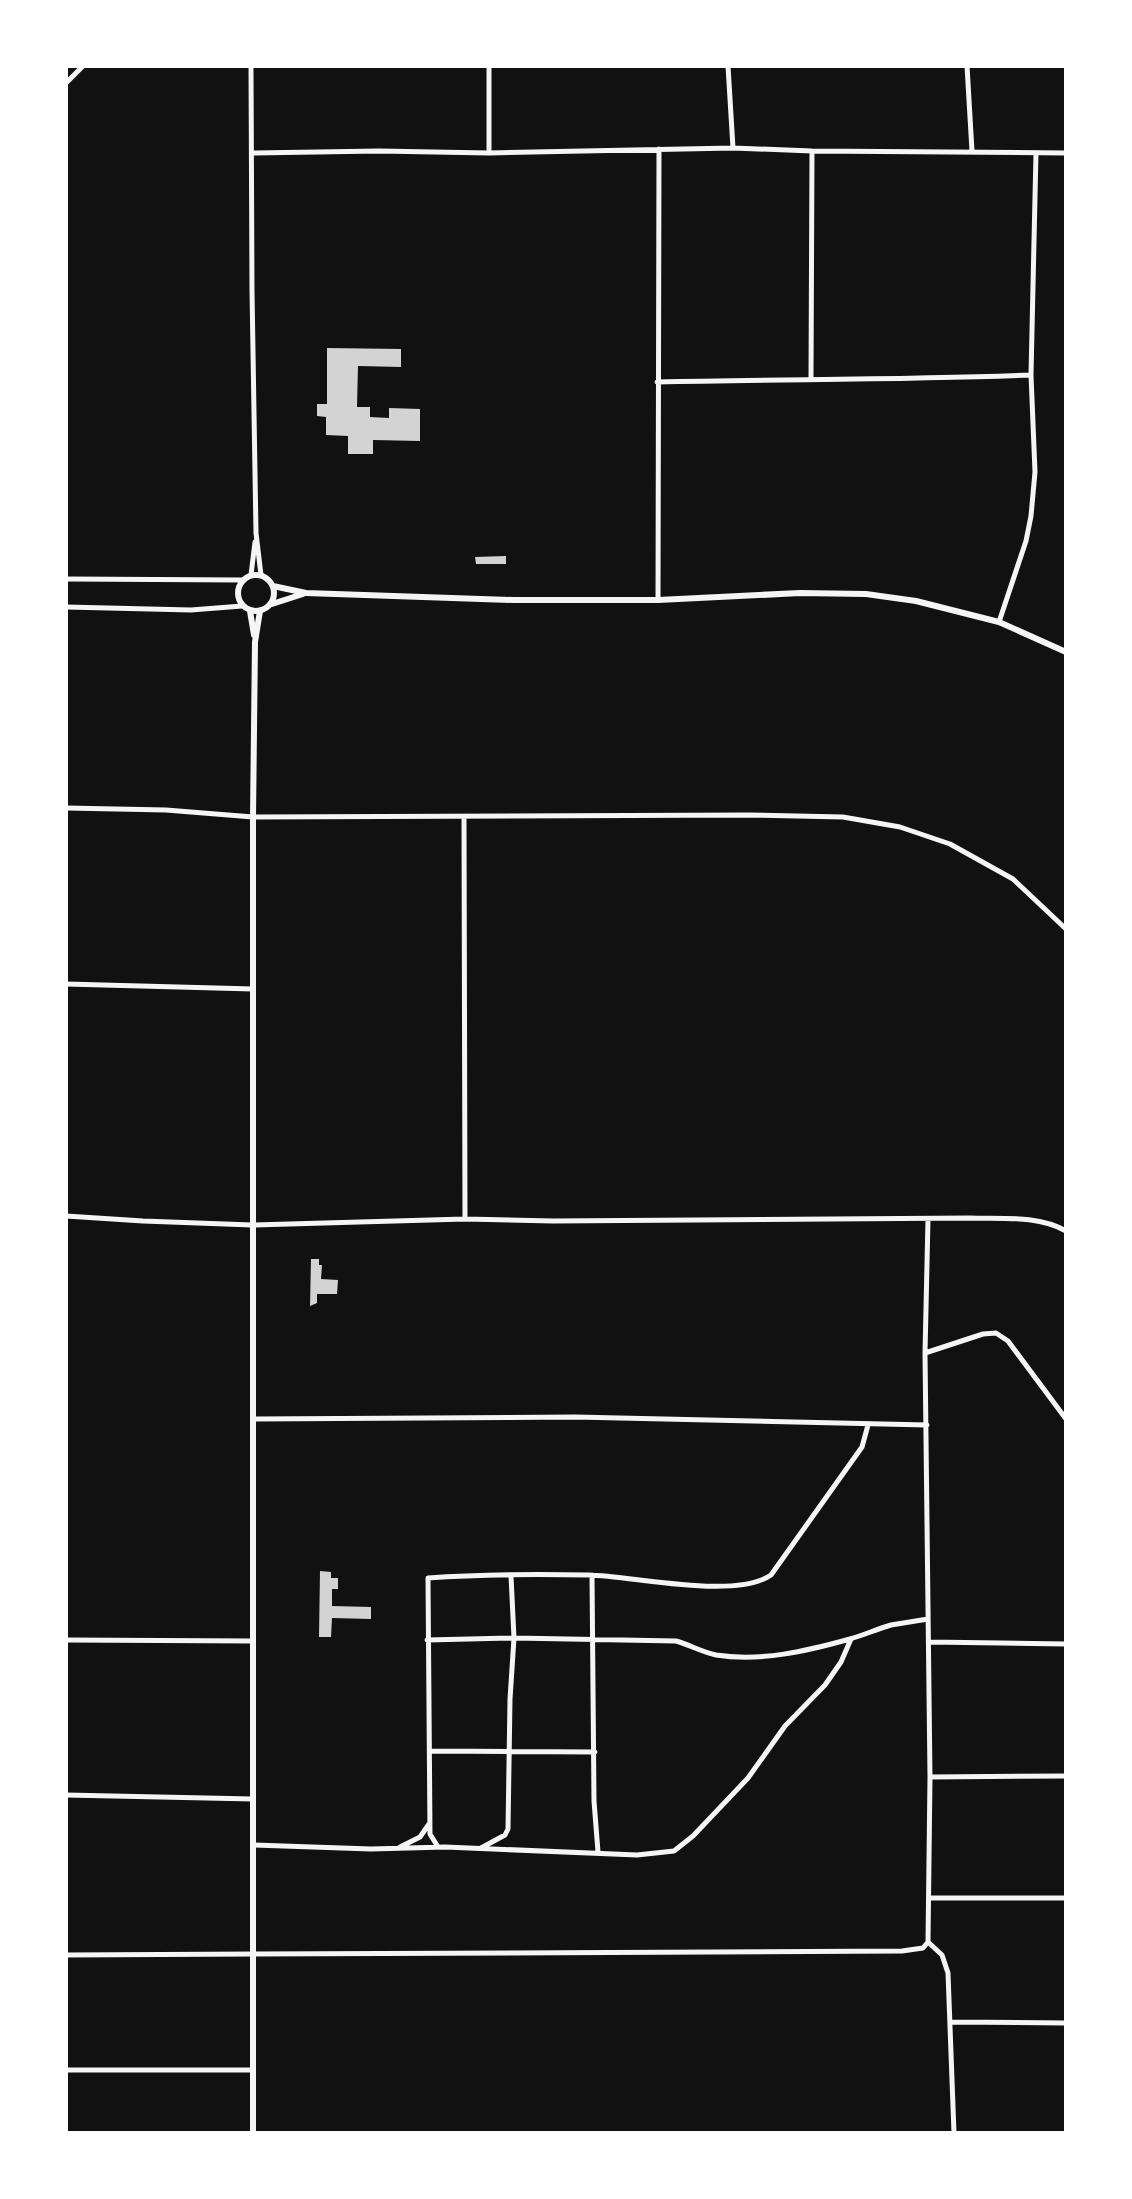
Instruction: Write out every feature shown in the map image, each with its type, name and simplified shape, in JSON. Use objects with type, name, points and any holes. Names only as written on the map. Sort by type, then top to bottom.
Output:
[{"type":"street","points":[[66,83],[83,66]]},
{"type":"street","points":[[251,66],[256,533],[261,575],[273,586],[306,593],[513,600],[658,600],[800,593],[866,594],[916,601],[999,622],[1066,652]]},
{"type":"street","points":[[489,66],[489,153]]},
{"type":"street","points":[[728,66],[733,148]]},
{"type":"street","points":[[967,66],[972,151]]},
{"type":"street","points":[[252,153],[489,153],[733,148],[1066,153]]},
{"type":"street","points":[[658,600],[659,149]]},
{"type":"street","points":[[811,378],[812,151]]},
{"type":"street","points":[[999,622],[1026,541],[1035,472],[1031,375],[1036,153]]},
{"type":"street","points":[[657,382],[1031,375]]},
{"type":"street","points":[[251,575],[256,533]]},
{"type":"street","points":[[242,606],[237,592],[243,580],[251,575],[261,575]]},
{"type":"street","points":[[66,579],[243,580]]},
{"type":"street","points":[[270,604],[273,586]]},
{"type":"street","points":[[66,607],[191,610],[242,606],[250,611],[260,611],[270,604],[306,593]]},
{"type":"street","points":[[250,611],[255,642]]},
{"type":"street","points":[[253,2133],[253,817],[255,642],[260,611]]},
{"type":"street","points":[[66,808],[166,810],[253,817],[843,817],[900,827],[950,844],[1013,879],[1066,929]]},
{"type":"street","points":[[464,817],[465,1219]]},
{"type":"street","points":[[66,984],[253,989]]},
{"type":"street","points":[[66,1216],[252,1225],[465,1219],[1022,1219],[1066,1231]]},
{"type":"street","points":[[66,1955],[902,1951],[923,1948],[928,1942],[930,1777],[925,1353],[928,1219]]},
{"type":"street","points":[[925,1353],[983,1334],[996,1333],[1008,1341],[1066,1419]]},
{"type":"street","points":[[253,1419],[575,1417],[927,1425]]},
{"type":"street","points":[[438,1847],[430,1834],[428,1578],[592,1575],[715,1586],[762,1581],[771,1575],[862,1447],[868,1425]]},
{"type":"street","points":[[592,1575],[594,1801],[598,1852]]},
{"type":"street","points":[[477,1849],[507,1832],[514,1638],[511,1576]]},
{"type":"street","points":[[427,1640],[676,1641],[701,1651],[736,1657],[779,1655],[928,1619]]},
{"type":"street","points":[[253,1845],[438,1847],[637,1855],[674,1851],[683,1846],[748,1778],[785,1726],[825,1685],[841,1662],[851,1639]]},
{"type":"street","points":[[66,1640],[253,1641]]},
{"type":"street","points":[[929,1642],[1066,1644]]},
{"type":"street","points":[[430,1751],[595,1752]]},
{"type":"street","points":[[930,1777],[1066,1776]]},
{"type":"street","points":[[66,1795],[253,1799]]},
{"type":"street","points":[[398,1848],[420,1837],[430,1823]]},
{"type":"street","points":[[929,1898],[1066,1898]]},
{"type":"street","points":[[928,1942],[946,1963],[954,2133]]},
{"type":"street","points":[[951,2022],[1066,2023]]},
{"type":"street","points":[[66,2070],[253,2070]]},
{"type":"building","points":[[327,348],[401,349],[401,367],[358,366],[357,407],[370,407],[370,417],[389,418],[389,408],[420,409],[420,441],[373,440],[373,454],[348,454],[348,436],[326,435],[326,417],[317,416],[317,404],[327,404]]},
{"type":"building","points":[[506,556],[506,564],[476,564],[475,557]]},
{"type":"building","points":[[311,1259],[319,1259],[319,1265],[322,1265],[321,1279],[338,1280],[337,1294],[317,1294],[317,1303],[310,1306]]},
{"type":"building","points":[[320,1571],[331,1572],[331,1578],[338,1578],[338,1589],[332,1589],[332,1606],[371,1607],[371,1619],[332,1618],[331,1637],[319,1637]]}]
